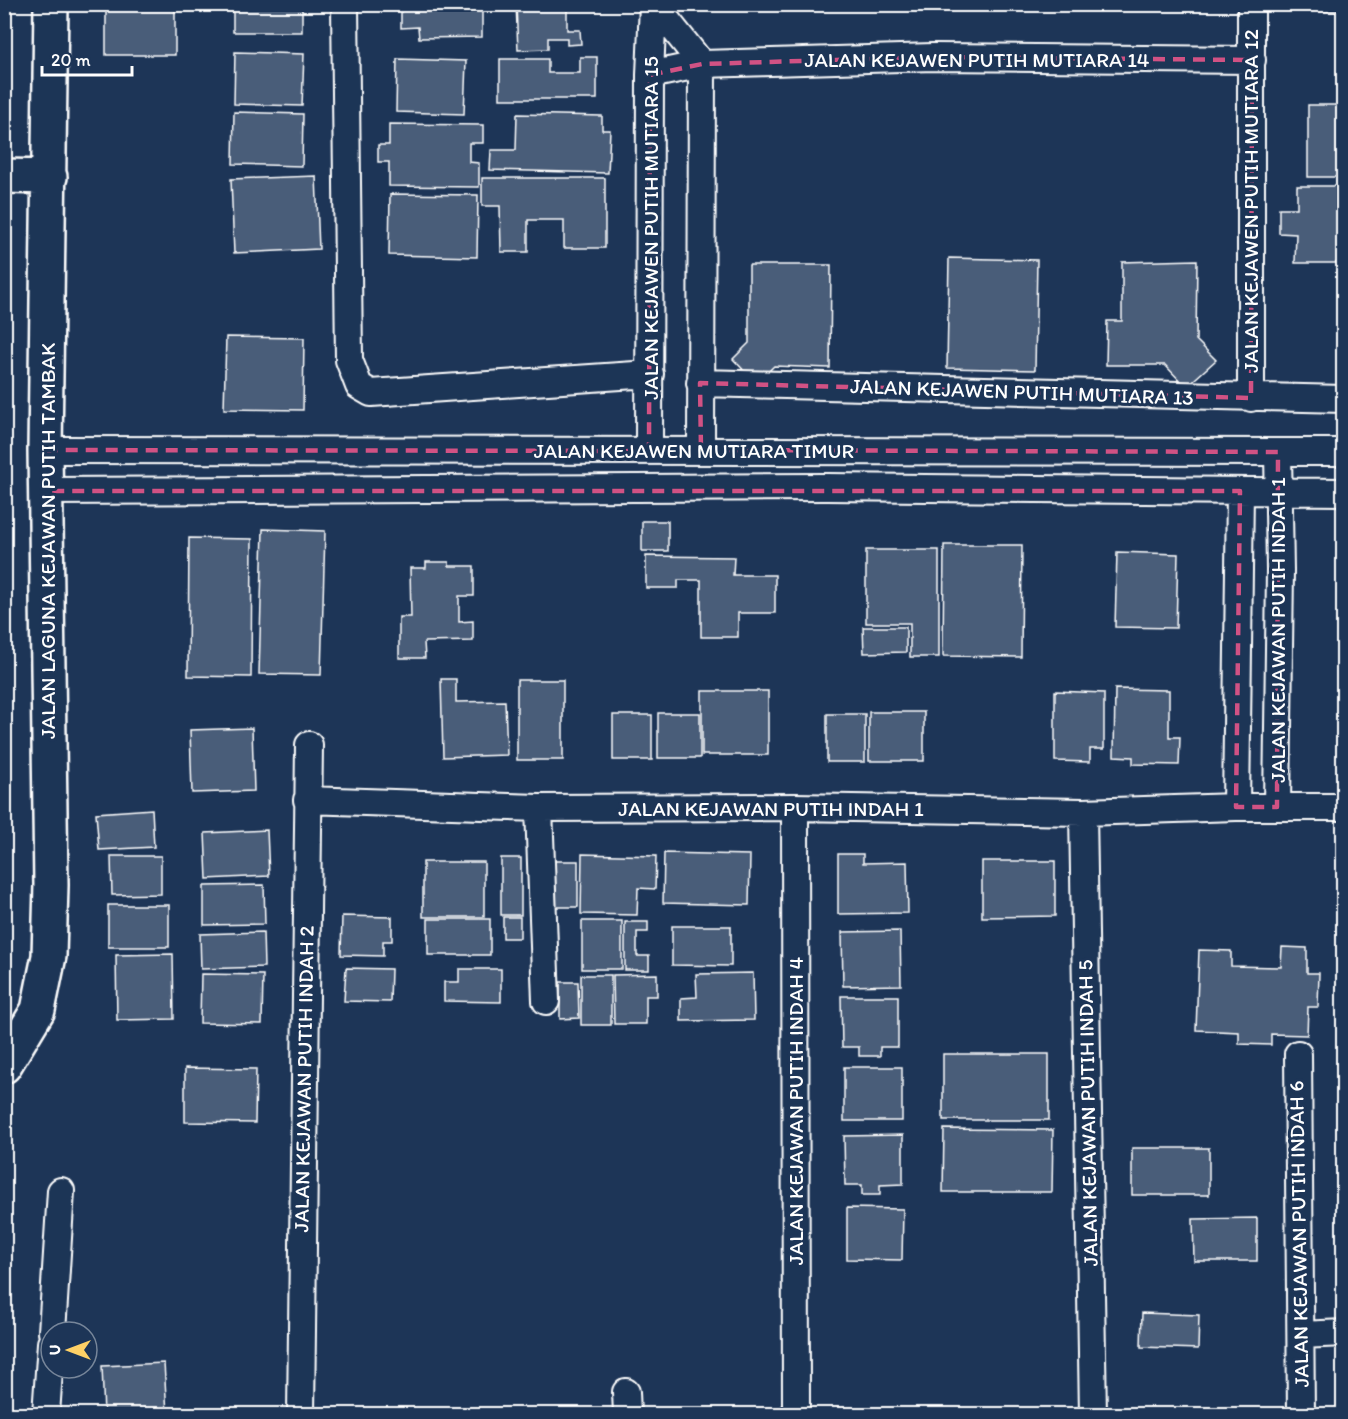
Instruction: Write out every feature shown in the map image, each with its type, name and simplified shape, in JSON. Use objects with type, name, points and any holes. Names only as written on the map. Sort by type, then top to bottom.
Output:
[{"type":"street","name":"JALAN LAGUNA KEJAWAN PUTIH TAMBAK","points":[[4,1066],[38,1010],[49,956],[51,885],[45,450],[51,4]]},
{"type":"street","points":[[345,4],[349,360],[359,386],[371,393],[650,374]]},
{"type":"street","points":[[654,4],[702,64],[701,450]]},
{"type":"street","name":"JALAN KEJAWEN PUTIH MUTIARA 15","points":[[649,451],[650,75],[654,4]]},
{"type":"street","name":"JALAN KEJAWEN PUTIH MUTIARA 12","points":[[1251,4],[1251,398]]},
{"type":"street","name":"JALAN KEJAWEN PUTIH MUTIARA 14","points":[[650,75],[702,64],[933,57],[1252,60]]},
{"type":"street","points":[[4,176],[50,177]]},
{"type":"street","name":"JALAN KEJAWEN PUTIH MUTIARA 13","points":[[700,383],[1344,399]]},
{"type":"street","name":"JALAN KEJAWEN MUTIARA TIMUR","points":[[45,450],[1344,452]]},
{"type":"street","name":"JALAN KEJAWAN PUTIH INDAH 1","points":[[1277,807],[1280,570],[1278,452]]},
{"type":"street","name":"JALAN KEJAWEN MUTIARA TIMUR","points":[[46,490],[827,487],[1344,492]]},
{"type":"street","name":"JALAN KEJAWAN PUTIH INDAH 1","points":[[1236,807],[1240,490]]},
{"type":"street","name":"JALAN KEJAWAN PUTIH INDAH 2","points":[[301,1414],[309,745]]},
{"type":"street","name":"JALAN KEJAWAN PUTIH INDAH 1","points":[[307,800],[538,808],[795,807],[1083,812],[1236,807],[1344,807]]},
{"type":"street","name":"JALAN KEJAWAN PUTIH INDAH 4","points":[[795,807],[796,1414]]},
{"type":"street","points":[[538,808],[546,1002]]},
{"type":"street","name":"JALAN KEJAWAN PUTIH INDAH 5","points":[[1083,812],[1093,1414]]},
{"type":"street","name":"JALAN KEJAWAN PUTIH INDAH 6","points":[[1298,1054],[1301,1414]]},
{"type":"street","points":[[53,1320],[61,1191]]},
{"type":"street","points":[[1300,1335],[1344,1334]]},
{"type":"street","points":[[46,1414],[48,1380]]},
{"type":"highlighted area","points":[[933,57],[1252,60],[1251,398],[700,383],[701,450],[1278,452],[1277,807],[1236,807],[1240,491],[46,491],[45,450],[649,451],[650,75],[702,64]]},
{"type":"building","points":[[106,4],[175,4],[175,55],[106,55]]},
{"type":"building","points":[[233,4],[302,4],[302,32],[233,32]]},
{"type":"building","points":[[401,4],[482,4],[482,37],[419,38],[418,27],[401,28]]},
{"type":"building","points":[[516,4],[581,4],[567,6],[567,30],[580,30],[581,44],[567,45],[567,38],[548,38],[548,49],[518,50]]},
{"type":"building","points":[[1310,4],[1344,4],[1344,11],[1310,11]]},
{"type":"building","points":[[235,52],[304,54],[302,106],[234,104]]},
{"type":"building","points":[[580,57],[597,57],[597,99],[500,99],[500,59],[548,59],[548,73],[580,73]]},
{"type":"building","points":[[397,59],[466,61],[464,114],[396,112]]},
{"type":"building","points":[[1308,105],[1344,105],[1344,177],[1308,177]]},
{"type":"building","points":[[234,112],[303,114],[302,166],[233,164]]},
{"type":"building","points":[[517,114],[602,116],[602,130],[610,130],[608,173],[490,170],[491,150],[516,150]]},
{"type":"building","points":[[389,124],[483,125],[483,143],[469,143],[469,162],[479,163],[479,187],[389,186],[389,162],[378,162],[378,145],[389,145]]},
{"type":"building","points":[[316,176],[319,249],[234,253],[231,179]]},
{"type":"building","points":[[482,178],[605,178],[605,248],[564,248],[564,220],[528,220],[528,252],[501,252],[500,206],[482,206]]},
{"type":"building","points":[[1297,186],[1344,186],[1344,263],[1295,263],[1296,234],[1279,233],[1279,208],[1297,208]]},
{"type":"building","points":[[390,194],[478,195],[477,257],[389,255]]},
{"type":"building","points":[[949,258],[1037,260],[1035,370],[947,368]]},
{"type":"building","points":[[1197,260],[1196,340],[1216,360],[1186,387],[1165,365],[1106,365],[1107,321],[1122,321],[1122,262]]},
{"type":"building","points":[[749,265],[831,265],[830,368],[774,366],[756,383],[733,359],[749,343]]},
{"type":"building","points":[[226,337],[304,338],[303,410],[224,409]]},
{"type":"building","points":[[642,521],[668,521],[668,551],[642,551]]},
{"type":"building","points":[[263,529],[325,531],[321,675],[259,674]]},
{"type":"building","points":[[189,538],[252,539],[251,677],[188,676]]},
{"type":"building","points":[[944,545],[1022,545],[1021,657],[943,656]]},
{"type":"building","points":[[866,550],[939,550],[939,657],[910,657],[910,623],[866,623]]},
{"type":"building","points":[[1117,552],[1178,554],[1176,628],[1115,627]]},
{"type":"building","points":[[646,556],[734,557],[733,575],[775,575],[775,613],[738,613],[738,637],[701,637],[701,580],[678,580],[678,588],[646,588]]},
{"type":"building","points":[[426,562],[449,562],[449,566],[474,566],[474,596],[459,596],[459,622],[473,621],[473,641],[424,642],[425,658],[399,658],[399,617],[411,617],[410,568],[426,568]]},
{"type":"building","points":[[863,627],[906,627],[906,652],[864,653]]},
{"type":"building","points":[[441,679],[456,679],[456,702],[505,701],[507,755],[443,757]]},
{"type":"building","points":[[517,680],[563,680],[563,760],[517,760]]},
{"type":"building","points":[[1115,689],[1169,690],[1169,737],[1180,737],[1179,765],[1133,764],[1133,757],[1114,756]]},
{"type":"building","points":[[702,691],[768,691],[768,755],[702,755]]},
{"type":"building","points":[[1055,691],[1104,693],[1104,749],[1090,749],[1090,762],[1055,761]]},
{"type":"building","points":[[869,712],[924,712],[924,761],[869,761]]},
{"type":"building","points":[[658,713],[700,713],[700,758],[658,758]]},
{"type":"building","points":[[827,714],[865,714],[865,762],[827,762]]},
{"type":"building","points":[[613,715],[652,715],[652,760],[613,760]]},
{"type":"building","points":[[252,728],[254,791],[192,793],[190,730]]},
{"type":"building","points":[[152,809],[154,847],[99,850],[96,813]]},
{"type":"building","points":[[267,830],[269,876],[207,879],[205,833]]},
{"type":"building","points":[[664,853],[750,855],[749,905],[663,903]]},
{"type":"building","points":[[582,854],[656,856],[655,889],[638,888],[637,915],[581,914]]},
{"type":"building","points":[[838,854],[863,854],[863,863],[907,862],[908,913],[838,914]]},
{"type":"building","points":[[111,856],[161,856],[161,894],[112,895]]},
{"type":"building","points":[[501,858],[521,858],[521,915],[501,915]]},
{"type":"building","points":[[551,861],[578,861],[578,907],[552,907]]},
{"type":"building","points":[[982,861],[1055,861],[1055,916],[982,917]]},
{"type":"building","points":[[423,862],[484,862],[484,917],[423,917]]},
{"type":"building","points":[[264,885],[265,924],[204,925],[204,886]]},
{"type":"building","points":[[108,905],[169,905],[169,947],[108,947]]},
{"type":"building","points":[[342,916],[392,917],[392,941],[383,941],[383,956],[341,955]]},
{"type":"building","points":[[503,917],[520,917],[520,938],[503,938]]},
{"type":"building","points":[[428,919],[490,919],[490,955],[428,955]]},
{"type":"building","points":[[582,921],[622,921],[622,969],[582,969]]},
{"type":"building","points":[[625,922],[648,922],[648,932],[637,932],[637,956],[649,956],[649,970],[625,970]]},
{"type":"building","points":[[672,926],[731,926],[731,966],[672,965]]},
{"type":"building","points":[[900,931],[901,985],[843,986],[842,932]]},
{"type":"building","points":[[263,932],[264,967],[201,969],[200,934]]},
{"type":"building","points":[[1282,947],[1307,948],[1307,973],[1319,973],[1318,1007],[1308,1007],[1307,1035],[1271,1034],[1271,1045],[1239,1044],[1239,1032],[1196,1030],[1199,950],[1231,951],[1231,966],[1281,967]]},
{"type":"building","points":[[173,954],[174,1019],[117,1020],[116,955]]},
{"type":"building","points":[[346,968],[391,969],[390,1002],[344,1001]]},
{"type":"building","points":[[459,969],[501,969],[501,1002],[444,1001],[444,982],[459,982]]},
{"type":"building","points":[[753,973],[754,1020],[681,1021],[681,998],[697,997],[696,974]]},
{"type":"building","points":[[201,974],[263,975],[262,1024],[200,1023]]},
{"type":"building","points":[[657,974],[657,996],[646,996],[646,1024],[614,1024],[613,975]]},
{"type":"building","points":[[581,975],[611,975],[611,1025],[581,1025]]},
{"type":"building","points":[[560,982],[578,982],[579,1018],[560,1019]]},
{"type":"building","points":[[841,996],[898,996],[898,1047],[880,1047],[880,1056],[859,1056],[859,1047],[842,1047]]},
{"type":"building","points":[[943,1054],[1049,1054],[1049,1120],[943,1120]]},
{"type":"building","points":[[844,1067],[902,1067],[902,1121],[844,1121]]},
{"type":"building","points":[[185,1068],[256,1069],[255,1123],[185,1122]]},
{"type":"building","points":[[944,1129],[1053,1130],[1052,1192],[943,1192]]},
{"type":"building","points":[[903,1135],[903,1184],[880,1185],[880,1195],[862,1195],[862,1185],[845,1185],[844,1136]]},
{"type":"building","points":[[1132,1148],[1209,1148],[1209,1195],[1132,1195]]},
{"type":"building","points":[[847,1208],[903,1209],[902,1260],[847,1259]]},
{"type":"building","points":[[1257,1218],[1257,1261],[1194,1261],[1193,1219]]},
{"type":"building","points":[[1142,1313],[1199,1315],[1198,1349],[1141,1347]]},
{"type":"building","points":[[164,1363],[167,1414],[104,1414],[102,1366]]}]
